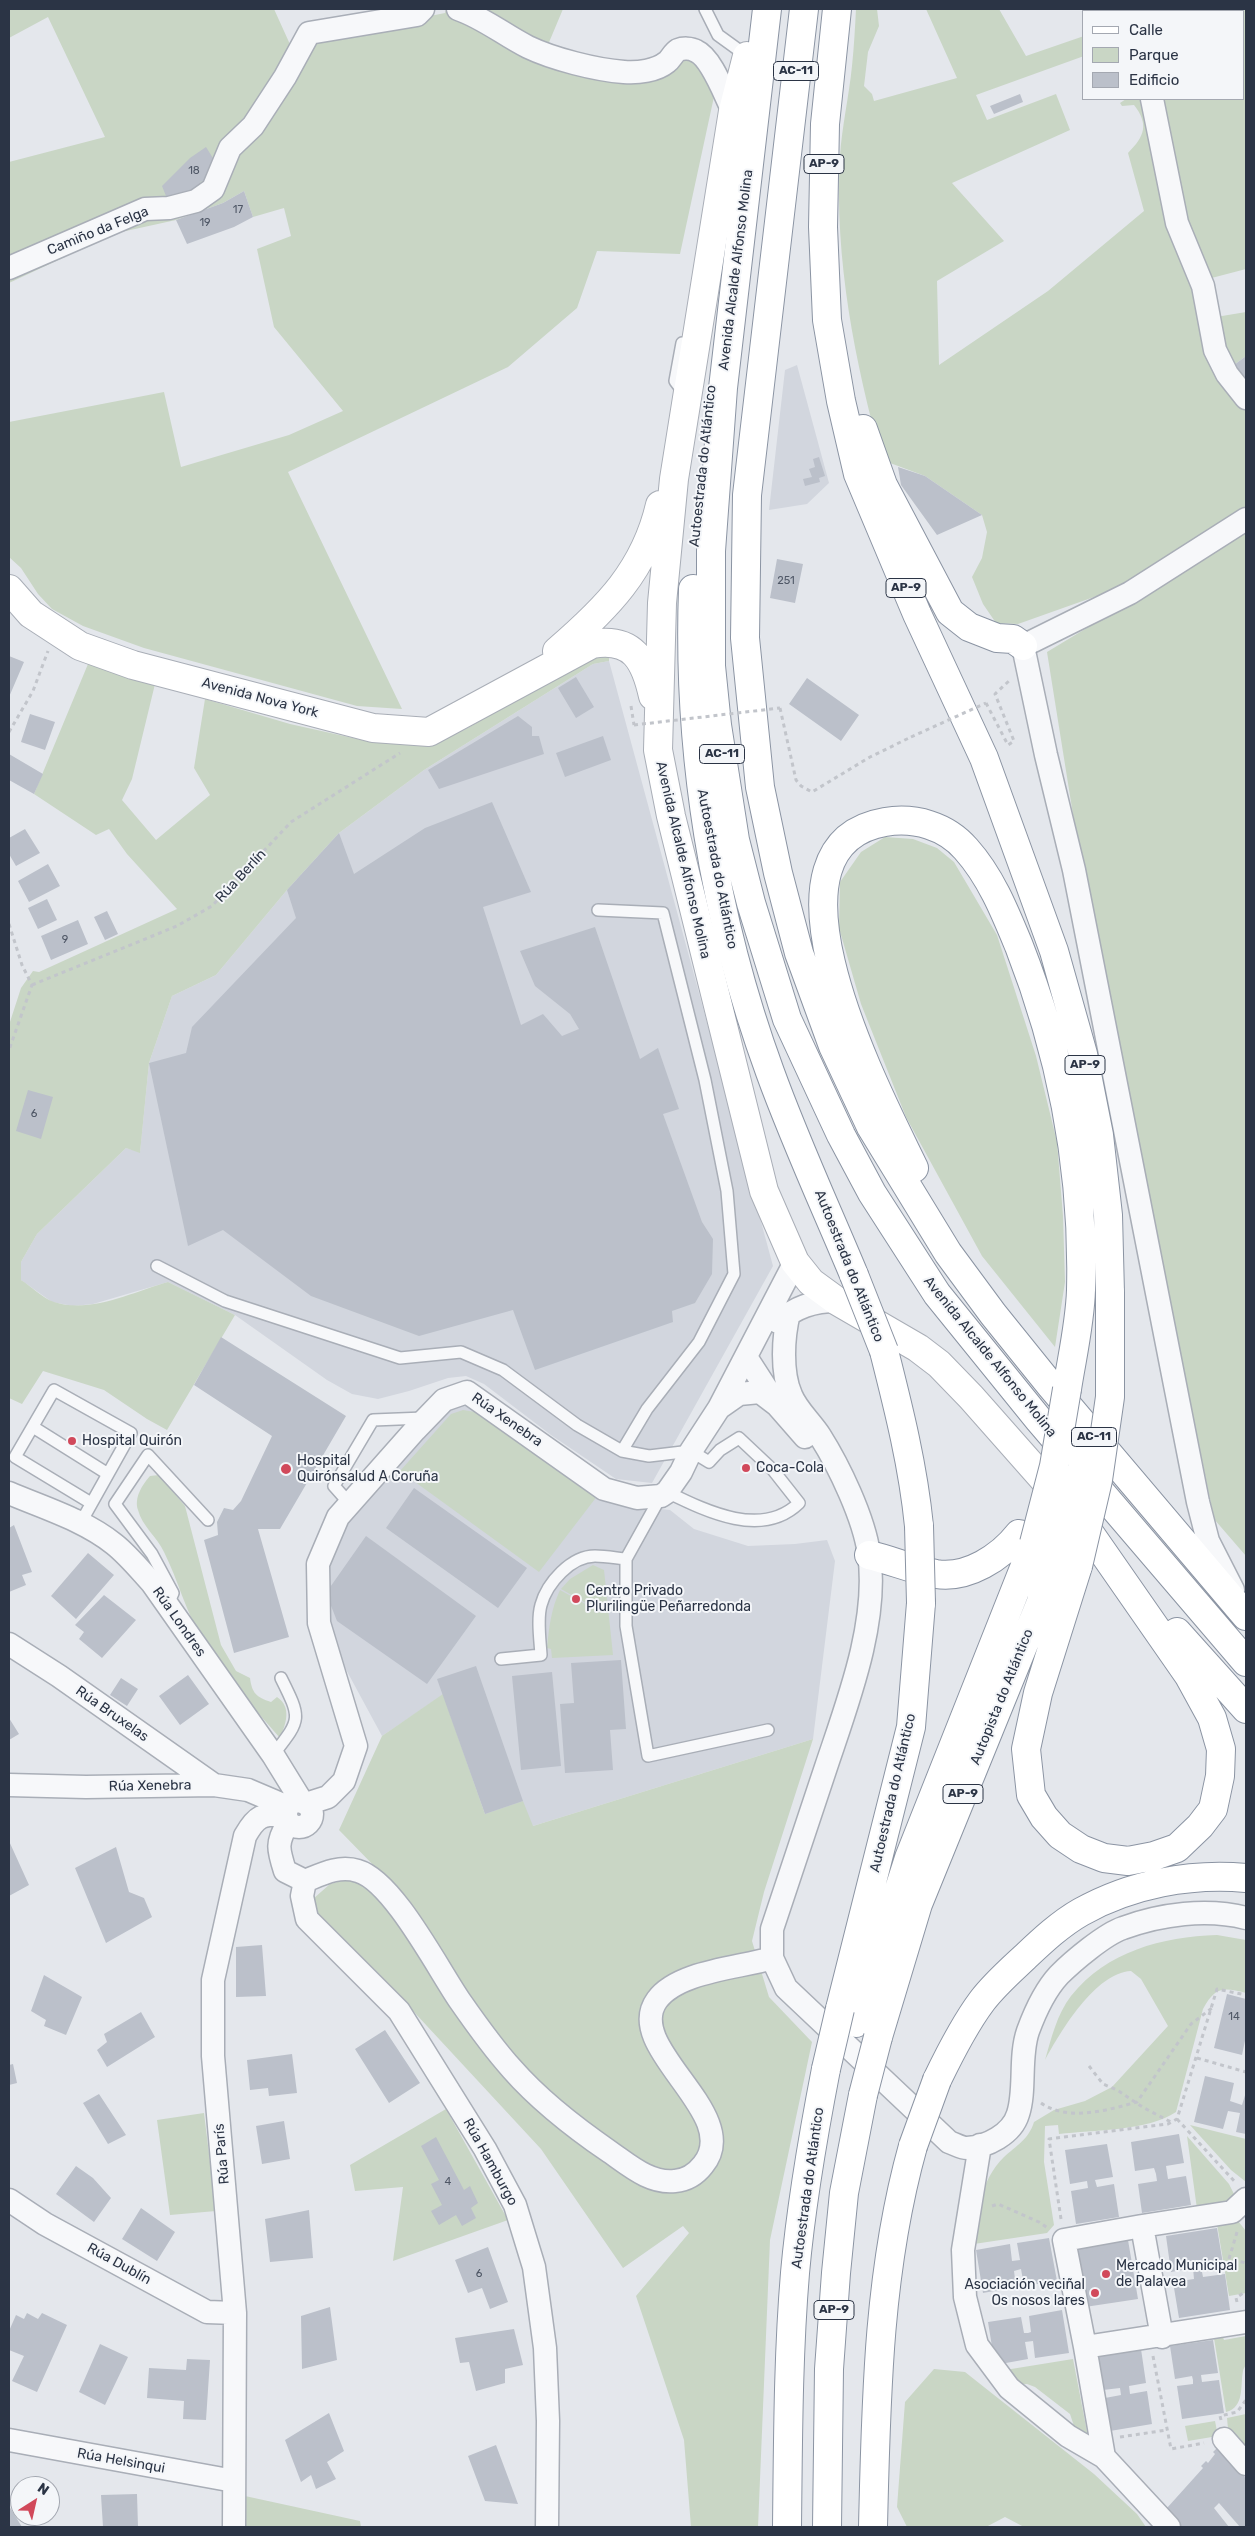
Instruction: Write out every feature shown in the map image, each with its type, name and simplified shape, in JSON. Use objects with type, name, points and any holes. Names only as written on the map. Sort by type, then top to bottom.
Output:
[{"type":"main road","name":"Autoestrada do Atlántico","points":[[753,9],[695,535],[691,645],[699,772],[724,919],[746,998],[770,1072],[884,1351],[906,1436],[915,1482],[919,1526],[921,1603],[911,1727],[848,2016],[811,2156],[795,2272],[788,2397],[787,2527]]},
{"type":"main road","name":"Avenida Alcalde Alfonso Molina","points":[[767,9],[723,388],[711,551],[711,666],[716,715],[735,840],[750,903],[787,1019],[841,1135],[872,1193],[937,1294],[1039,1420],[1246,1662]]},
{"type":"main road","name":"Avenida Alcalde Alfonso Molina","points":[[804,9],[747,495],[745,638],[760,787],[778,873],[799,953],[833,1046],[871,1127],[948,1253],[992,1314],[1051,1386],[1246,1616]]},
{"type":"main road","name":"AP-9","points":[[837,9],[825,124],[823,227],[828,320],[841,401],[858,474],[917,614],[984,758],[1054,950],[1082,1054],[1099,1135],[1108,1216],[1110,1293],[1082,1469],[1047,1549]]},
{"type":"main road","name":"Avenida Alcalde Alfonso Molina","points":[[747,56],[733,111],[674,479],[662,604],[646,721],[658,750],[671,816],[764,1191],[795,1262],[811,1282],[837,1301],[918,1348],[939,1364],[971,1397],[1084,1525]]},
{"type":"main road","points":[[828,320],[883,485],[950,612],[970,627],[997,638],[1013,639],[1023,646]]},
{"type":"main road","points":[[522,681],[582,629],[615,597],[639,563],[655,526],[670,459],[674,429],[687,398]]},
{"type":"main road","name":"Avenida Nova York","points":[[9,589],[31,614],[80,646],[143,667],[373,728],[428,732]]},
{"type":"main road","points":[[428,732],[592,644],[616,643],[628,648],[642,661],[650,682],[646,721]]},
{"type":"main road","points":[[948,1253],[920,1182],[853,1035],[825,940],[823,894],[830,862],[854,834],[873,825],[887,822],[914,821],[928,824],[954,838],[966,848],[987,878],[1006,914],[1038,994],[1061,1083],[1079,1183],[1081,1293],[1054,1466],[1038,1693],[1026,1749],[1031,1796],[1044,1817],[1060,1835],[1082,1850],[1104,1858],[1128,1861],[1154,1856],[1177,1848],[1200,1826],[1213,1809],[1220,1776],[1221,1749],[1212,1718],[1189,1676],[1084,1525]]},
{"type":"main road","points":[[1084,1525],[1246,1709]]},
{"type":"main road","points":[[869,1554],[936,1574],[950,1575],[966,1571],[987,1562],[1007,1549],[1047,1549]]},
{"type":"main road","points":[[848,2016],[909,1858],[1047,1549]]},
{"type":"main road","name":"Autopista do Atlántico","points":[[828,2527],[829,2369],[837,2264],[844,2193],[864,2095],[878,2037],[918,1904],[1041,1602],[1047,1549]]},
{"type":"main road","points":[[872,2527],[875,2412],[884,2287],[899,2196],[913,2146],[937,2080],[960,2034],[983,2000],[1008,1972],[1046,1938],[1081,1912],[1118,1896],[1159,1882],[1226,1876],[1246,1878]]},
{"type":"street","name":"Camiño da Felga","points":[[9,268],[145,209],[169,208],[196,201],[213,189],[230,148],[253,126],[285,77],[308,33],[417,15],[423,9]]},
{"type":"street","points":[[458,9],[471,13],[529,47],[578,63],[623,72],[640,72],[654,68],[667,62],[677,50],[688,48],[698,51],[714,70],[733,111]]},
{"type":"street","points":[[1152,100],[1176,222],[1203,286],[1215,350],[1227,374],[1246,398]]},
{"type":"street","points":[[1246,519],[1130,593],[1023,646],[1046,755],[1074,870],[1200,1509],[1208,1541],[1246,1616]]},
{"type":"street","points":[[664,1494],[682,1472],[691,1451],[719,1408],[795,1262]]},
{"type":"street","points":[[746,1358],[774,1325],[788,1313],[808,1304],[837,1301]]},
{"type":"street","points":[[784,1400],[783,1334],[788,1313]]},
{"type":"street","points":[[746,1358],[784,1400],[847,1490],[861,1522],[869,1554],[870,1597],[861,1659],[772,1929],[772,1958],[786,1988],[949,2142],[965,2148],[995,2140],[1009,2129],[1018,2115],[1028,2033],[1042,2001],[1058,1976],[1084,1953],[1121,1928],[1176,1914],[1234,1915],[1246,1918]]},
{"type":"street","name":"Rúa Xenebra","points":[[9,1785],[86,1787],[214,1785],[248,1790],[294,1810],[328,1797],[344,1781],[356,1746],[319,1623],[318,1564],[338,1518],[444,1400],[467,1392],[604,1489],[637,1498],[664,1494]]},
{"type":"street","points":[[719,1408],[739,1394],[760,1392],[784,1400]]},
{"type":"street","name":"Rúa Londres","points":[[9,1493],[80,1524],[114,1544],[152,1583],[273,1755],[294,1810]]},
{"type":"street","name":"Rúa Bruxelas","points":[[9,1644],[214,1785]]},
{"type":"street","points":[[294,1810],[281,1836],[278,1850],[285,1871],[305,1880],[340,1868],[359,1871],[376,1880],[390,1895],[460,2001],[512,2069],[552,2108],[595,2142],[636,2170],[655,2180],[675,2182],[695,2175],[708,2159],[712,2140],[707,2117],[660,2049],[653,2031],[652,2013],[657,2000],[672,1986],[691,1978],[772,1958]]},
{"type":"street","name":"Rúa París","points":[[234,2527],[235,2313],[214,2056],[212,1980],[245,1836],[254,1821],[266,1814],[294,1810]]},
{"type":"street","name":"Rúa Hamburgo","points":[[305,1880],[302,1896],[307,1919],[399,2011],[484,2149],[515,2205],[534,2267],[546,2348],[548,2421],[547,2527]]},
{"type":"street","points":[[980,2145],[963,2250],[965,2297],[977,2345],[1009,2388],[1068,2436],[1102,2448],[1169,2527]]},
{"type":"street","points":[[1102,2448],[1064,2240],[1142,2226],[1240,2199]]},
{"type":"street","name":"Rúa Dublín","points":[[9,2200],[45,2224],[207,2312],[235,2313]]},
{"type":"street","points":[[1142,2226],[1156,2338]]},
{"type":"street","points":[[1085,2347],[1156,2338],[1246,2322]]},
{"type":"street","points":[[1224,2439],[1246,2464]]},
{"type":"street","name":"Rúa Helsinqui","points":[[9,2440],[234,2481]]},
{"type":"lane","points":[[705,9],[718,35],[747,56]]},
{"type":"lane","points":[[687,398],[675,381],[697,274],[710,255]]},
{"type":"lane","points":[[598,910],[663,913],[705,1080],[725,1182],[734,1274],[699,1342],[647,1409],[622,1451]]},
{"type":"lane","points":[[157,1266],[225,1301],[400,1358],[461,1352],[502,1370],[577,1424],[622,1451],[648,1456],[691,1451],[709,1462],[720,1450],[738,1438],[773,1470],[799,1503],[789,1513],[754,1521],[710,1513],[664,1494],[626,1559],[626,1626],[648,1756],[768,1730]]},
{"type":"lane","points":[[80,1524],[131,1433],[54,1390],[15,1457],[91,1503]]},
{"type":"lane","points":[[350,1504],[334,1486],[372,1420],[426,1418]]},
{"type":"lane","points":[[32,1427],[108,1474]]},
{"type":"lane","points":[[167,1605],[172,1594],[152,1554],[115,1504],[148,1455],[208,1520]]},
{"type":"lane","points":[[501,1659],[540,1655],[540,1606],[548,1586],[564,1570],[594,1556],[626,1559]]},
{"type":"lane","points":[[273,1755],[295,1727],[296,1707],[281,1678]]},
{"type":"path","points":[[9,732],[33,691],[56,632]]},
{"type":"path","points":[[646,721],[780,708],[796,780],[807,790],[816,791],[870,757],[986,703],[1008,744],[1014,741],[995,694],[997,690],[1016,674]]},
{"type":"path","name":"Rúa Berlín","points":[[32,985],[177,926],[212,906],[291,822],[413,745],[428,732]]},
{"type":"path","points":[[9,924],[22,965],[32,985],[9,1050]]},
{"type":"path","points":[[1064,2240],[1049,2139],[1172,2122],[1177,2119],[1198,2058],[1218,1988],[1246,1995]]},
{"type":"path","points":[[1036,2100],[1052,2111],[1099,2113],[1137,2102],[1190,2024],[1212,2008]]},
{"type":"path","points":[[1198,2058],[1246,2072]]},
{"type":"path","points":[[1089,2066],[1103,2084],[1172,2122]]},
{"type":"path","points":[[1177,2119],[1240,2199],[1238,2230],[1229,2259],[1246,2263]]},
{"type":"path","points":[[970,2211],[998,2204],[1039,2222],[1064,2240]]},
{"type":"path","points":[[1156,2338],[1171,2449],[1224,2439]]},
{"type":"path","points":[[1102,2448],[1167,2430]]},
{"type":"shaded area","points":[[797,365],[829,483],[807,504],[769,510],[785,370]]},
{"type":"shaded area","points":[[609,661],[773,1266],[652,1483],[616,1479],[551,1435],[484,1384],[466,1376],[448,1378],[378,1399],[352,1394],[327,1380],[235,1315],[168,1282],[93,1304],[73,1306],[52,1302],[21,1280],[21,1262],[37,1234],[126,1148],[140,1152],[149,1063],[172,996],[216,975],[287,890],[339,833],[424,770],[593,664]]},
{"type":"shaded area","name":"Centro Privado Plurilingüe Peñarredonda","points":[[463,1404],[482,1409],[632,1506],[670,1510],[694,1529],[748,1546],[795,1544],[827,1540],[835,1561],[813,1739],[533,1826],[485,1814],[443,1695],[382,1736],[323,1627],[323,1572],[348,1522],[448,1408]]},
{"type":"green space","points":[[9,9],[274,9],[298,62],[312,37],[445,13],[446,9],[563,9],[542,59],[582,71],[688,56],[697,62],[715,92],[680,254],[597,251],[577,308],[508,367],[288,472],[402,709],[357,706],[144,648],[83,626],[52,609],[38,594],[21,568],[9,557],[9,422],[164,392],[181,467],[289,435],[343,411],[274,327],[257,249],[291,236],[284,208],[253,217],[244,191],[223,203],[176,220],[103,236],[69,255],[9,283],[9,162],[105,137],[48,17],[9,38]]},
{"type":"green space","points":[[856,9],[877,9],[879,26],[868,52],[864,86],[872,94],[874,101],[957,78],[926,9],[999,9],[1026,56],[1082,37],[1082,57],[976,95],[987,120],[1056,94],[1070,130],[952,183],[1004,241],[937,281],[939,365],[1048,291],[1144,211],[1128,153],[1138,141],[1143,130],[1142,118],[1134,105],[1122,106],[1120,103],[1124,100],[1145,100],[1161,170],[1246,405],[1246,515],[1163,567],[1108,592],[1018,624],[996,623],[983,604],[972,577],[982,558],[987,532],[982,515],[925,476],[882,460],[872,423],[855,348],[840,233],[840,156],[854,45]]},
{"type":"green space","points":[[1246,9],[1246,269],[1204,280],[1156,100],[1245,100],[1245,10],[1151,10]]},
{"type":"green space","points":[[1246,312],[1246,356],[1230,368],[1216,317]]},
{"type":"green space","points":[[1246,532],[1246,1556],[1214,1519],[1079,852],[1047,652]]},
{"type":"green space","points":[[609,653],[609,661],[593,664],[424,770],[339,833],[287,890],[216,975],[172,996],[149,1063],[140,1153],[126,1148],[37,1234],[21,1262],[21,1280],[45,1298],[54,1302],[68,1305],[97,1304],[168,1282],[235,1315],[167,1430],[104,1390],[43,1371],[22,1404],[9,1398],[9,1025],[21,988],[33,971],[39,972],[177,909],[127,854],[109,829],[96,835],[34,794],[88,664],[155,684],[132,779],[122,800],[156,840],[210,795],[194,768],[205,699],[290,724],[371,742],[425,743],[464,730],[590,658]]},
{"type":"green space","points":[[885,837],[913,839],[937,848],[954,862],[997,935],[1036,1056],[1057,1142],[1063,1216],[1065,1282],[1055,1347],[982,1256],[906,1117],[861,1004],[839,928],[840,882],[861,852]]},
{"type":"green space","points":[[463,1410],[481,1413],[598,1495],[539,1572],[400,1471],[451,1414]]},
{"type":"green space","points":[[159,1475],[185,1506],[221,1645],[236,1671],[250,1678],[256,1694],[271,1702],[277,1697],[285,1706],[286,1722],[280,1738],[210,1652],[191,1618],[164,1552],[140,1516],[137,1501],[144,1483],[150,1476]]},
{"type":"green space","points":[[593,1565],[604,1570],[613,1655],[552,1658],[551,1649],[547,1648],[552,1611],[560,1590],[591,1607],[601,1607],[591,1606],[561,1589],[570,1579]]},
{"type":"green space","points":[[443,1694],[485,1814],[523,1801],[533,1826],[813,1739],[764,1892],[752,1941],[769,1997],[812,2042],[770,2240],[758,2527],[691,2527],[684,2440],[636,2296],[689,2233],[683,2226],[623,2268],[541,2149],[376,1971],[318,1919],[313,1899],[330,1884],[379,1871],[339,1830],[382,1736]]},
{"type":"green space","points":[[1217,1935],[1246,1940],[1246,1993],[1220,1990],[1207,2002],[1203,2009],[1176,2112],[1151,2123],[1120,2129],[1059,2134],[1058,2125],[1045,2126],[1044,2162],[1054,2225],[1047,2233],[974,2244],[978,2209],[990,2176],[1004,2157],[1025,2138],[1034,2122],[1054,2110],[1085,2101],[1112,2087],[1168,2026],[1141,1979],[1131,1971],[1118,1974],[1092,1992],[1080,2005],[1045,2060],[1058,2019],[1071,1996],[1101,1968],[1137,1949],[1176,1939]]},
{"type":"green space","points":[[446,2109],[508,2220],[393,2261],[403,2187],[355,2191],[350,2165]]},
{"type":"green space","points":[[204,2113],[216,2211],[170,2215],[157,2120]]},
{"type":"green space","points":[[1190,2125],[1246,2139],[1246,2182],[1231,2170]]},
{"type":"green space","points":[[1187,2136],[1229,2184],[1235,2196],[1233,2202],[1197,2209]]},
{"type":"green space","points":[[1238,2221],[1246,2231],[1246,2293],[1229,2296],[1217,2224]]},
{"type":"green space","points":[[1246,2336],[1247,2358],[1243,2370],[1239,2401],[1236,2406],[1226,2412],[1214,2338],[1223,2337],[1224,2340]]},
{"type":"green space","points":[[1073,2359],[1089,2442],[1078,2438],[1070,2414],[1035,2387],[1027,2384],[1016,2385],[1005,2370]]},
{"type":"green space","points":[[934,2369],[965,2372],[1094,2474],[1137,2514],[1146,2527],[1024,2527],[1005,2517],[986,2527],[907,2527],[897,2507],[905,2402]]},
{"type":"green space","points":[[1246,2414],[1246,2458],[1229,2440],[1227,2418]]},
{"type":"green space","points":[[1215,2421],[1218,2436],[1188,2441],[1185,2426]]},
{"type":"green space","points":[[245,2496],[360,2521],[361,2527],[245,2527]]},
{"type":"building","points":[[1020,94],[1023,102],[994,114],[990,106]]},
{"type":"building","points":[[206,147],[216,163],[208,179],[200,182],[202,187],[168,201],[162,186],[190,158]]},
{"type":"building","points":[[244,191],[253,217],[234,227],[187,244],[176,220],[223,203]]},
{"type":"building","points":[[1246,356],[1246,385],[1230,368]]},
{"type":"building","points":[[819,457],[825,476],[819,478],[820,482],[805,486],[803,479],[812,477],[809,469],[815,467],[813,459]]},
{"type":"building","points":[[898,467],[925,476],[982,515],[937,535],[901,485]]},
{"type":"building","points":[[777,559],[803,564],[795,603],[770,598]]},
{"type":"building","points":[[9,656],[24,662],[9,697]]},
{"type":"building","points":[[576,677],[594,707],[576,718],[558,688]]},
{"type":"building","points":[[807,678],[859,715],[841,741],[789,704]]},
{"type":"building","points":[[30,714],[55,722],[45,750],[21,742]]},
{"type":"building","points":[[518,716],[532,727],[532,736],[539,736],[544,754],[439,789],[428,770]]},
{"type":"building","points":[[603,736],[611,760],[565,777],[556,753]]},
{"type":"building","points":[[9,754],[43,774],[34,794],[9,780]]},
{"type":"building","points":[[492,802],[531,892],[483,907],[521,1025],[543,1014],[562,1036],[579,1029],[570,1014],[535,986],[520,951],[595,927],[640,1059],[658,1048],[679,1109],[663,1114],[702,1222],[713,1239],[712,1274],[695,1303],[672,1311],[673,1322],[535,1370],[513,1310],[419,1336],[311,1296],[223,1230],[188,1246],[149,1063],[186,1053],[192,1027],[296,918],[287,890],[339,833],[354,874],[425,828]]},
{"type":"building","points":[[25,829],[40,853],[16,866],[9,854],[9,838]]},
{"type":"building","points":[[48,864],[60,886],[29,902],[18,881]]},
{"type":"building","points":[[47,899],[57,920],[38,929],[28,908]]},
{"type":"building","points":[[107,911],[118,934],[105,940],[94,917]]},
{"type":"building","points":[[78,920],[88,944],[51,960],[41,936]]},
{"type":"building","points":[[28,1090],[53,1097],[41,1139],[16,1131]]},
{"type":"building","name":"Hospital Quirónsalud A Coruña","points":[[221,1337],[346,1416],[280,1529],[258,1529],[289,1637],[234,1653],[204,1540],[218,1535],[217,1522],[224,1508],[233,1510],[241,1501],[272,1436],[194,1385]]},
{"type":"building","points":[[414,1488],[527,1568],[498,1608],[386,1528]]},
{"type":"building","points":[[14,1525],[32,1572],[22,1575],[26,1585],[9,1592],[9,1528]]},
{"type":"building","points":[[366,1536],[476,1616],[427,1684],[337,1621],[326,1593]]},
{"type":"building","points":[[88,1553],[114,1575],[76,1619],[51,1596]]},
{"type":"building","points":[[104,1595],[136,1620],[102,1658],[79,1639],[84,1632],[75,1625]]},
{"type":"building","points":[[621,1660],[626,1729],[610,1730],[613,1770],[565,1773],[560,1704],[574,1703],[571,1663]]},
{"type":"building","points":[[476,1666],[523,1801],[485,1814],[437,1679]]},
{"type":"building","points":[[552,1672],[561,1766],[521,1770],[512,1676]]},
{"type":"building","points":[[188,1675],[209,1704],[180,1725],[159,1696]]},
{"type":"building","points":[[121,1678],[138,1689],[127,1706],[110,1695]]},
{"type":"building","points":[[9,1718],[19,1734],[9,1740]]},
{"type":"building","points":[[9,1841],[29,1885],[9,1896]]},
{"type":"building","points":[[116,1847],[129,1892],[144,1898],[152,1917],[106,1943],[75,1868]]},
{"type":"building","points":[[262,1945],[266,1996],[236,1997],[236,1947]]},
{"type":"building","points":[[44,1975],[82,1997],[66,2035],[44,2026],[46,2020],[31,2011]]},
{"type":"building","points":[[1227,1994],[1246,1999],[1246,2036],[1242,2055],[1214,2048]]},
{"type":"building","points":[[141,2012],[155,2037],[107,2067],[97,2050],[107,2042],[104,2034]]},
{"type":"building","points":[[385,2030],[420,2083],[389,2103],[355,2049]]},
{"type":"building","points":[[292,2054],[297,2093],[269,2096],[268,2088],[250,2090],[247,2060]]},
{"type":"building","points":[[13,2064],[17,2083],[9,2085],[9,2065]]},
{"type":"building","points":[[1205,2076],[1234,2083],[1230,2101],[1242,2105],[1246,2092],[1246,2134],[1236,2132],[1240,2113],[1228,2111],[1223,2129],[1194,2122]]},
{"type":"building","points":[[99,2094],[126,2135],[108,2144],[83,2103]]},
{"type":"building","points":[[284,2121],[290,2159],[262,2164],[256,2126]]},
{"type":"building","points":[[1179,2134],[1184,2163],[1166,2166],[1168,2179],[1186,2176],[1191,2205],[1142,2213],[1138,2184],[1157,2181],[1156,2174],[1154,2168],[1135,2171],[1131,2142]]},
{"type":"building","points":[[436,2137],[464,2190],[470,2186],[478,2203],[471,2208],[476,2218],[462,2226],[456,2215],[439,2225],[431,2211],[442,2205],[431,2184],[439,2180],[421,2146]]},
{"type":"building","points":[[1107,2144],[1113,2177],[1095,2180],[1097,2187],[1114,2184],[1119,2217],[1076,2224],[1071,2191],[1088,2188],[1087,2181],[1070,2184],[1065,2150]]},
{"type":"building","points":[[76,2166],[93,2178],[111,2198],[94,2222],[56,2194]]},
{"type":"building","points":[[141,2208],[175,2232],[157,2261],[122,2239]]},
{"type":"building","points":[[309,2210],[313,2258],[270,2262],[265,2219]]},
{"type":"building","points":[[1217,2228],[1223,2264],[1201,2267],[1203,2277],[1225,2274],[1230,2310],[1179,2318],[1173,2282],[1194,2279],[1193,2268],[1171,2272],[1166,2236]]},
{"type":"building","points":[[1049,2238],[1057,2281],[1024,2286],[1021,2269],[1014,2271],[1016,2287],[983,2293],[976,2250],[1010,2244],[1012,2261],[1020,2260],[1017,2243]]},
{"type":"building","name":"Mercado Municipal de Palavea","points":[[1128,2240],[1138,2299],[1085,2307],[1075,2248]]},
{"type":"building","points":[[488,2247],[508,2302],[490,2309],[482,2288],[468,2293],[455,2260]]},
{"type":"building","points":[[330,2307],[337,2360],[302,2369],[301,2316]]},
{"type":"building","points":[[1062,2310],[1069,2353],[1035,2358],[1033,2341],[1025,2342],[1028,2359],[995,2365],[988,2322],[1021,2317],[1024,2333],[1028,2333],[1031,2332],[1029,2316]]},
{"type":"building","points":[[27,2313],[38,2319],[42,2313],[67,2325],[37,2392],[12,2381],[24,2356],[9,2350],[9,2331],[16,2315],[24,2319]]},
{"type":"building","points":[[514,2329],[523,2365],[505,2369],[505,2383],[476,2391],[469,2362],[460,2363],[455,2338]]},
{"type":"building","points":[[1213,2340],[1218,2373],[1201,2375],[1202,2382],[1219,2380],[1224,2413],[1182,2419],[1177,2386],[1193,2384],[1193,2380],[1192,2376],[1175,2379],[1170,2346]]},
{"type":"building","points":[[100,2344],[128,2357],[105,2405],[79,2392]]},
{"type":"building","points":[[1141,2349],[1146,2383],[1129,2386],[1130,2394],[1147,2391],[1152,2424],[1110,2431],[1105,2398],[1121,2395],[1120,2388],[1103,2390],[1098,2355]]},
{"type":"building","points":[[187,2359],[210,2360],[206,2420],[183,2419],[184,2401],[147,2398],[149,2368],[186,2370]]},
{"type":"building","points":[[329,2413],[344,2451],[327,2462],[336,2479],[316,2489],[311,2475],[301,2482],[285,2440]]},
{"type":"building","points":[[496,2445],[518,2504],[485,2501],[468,2456]]},
{"type":"building","points":[[1218,2447],[1246,2474],[1244,2476],[1246,2479],[1246,2527],[1240,2527],[1219,2503],[1214,2508],[1229,2527],[1182,2527],[1167,2508],[1203,2468],[1201,2466],[1206,2461],[1208,2463],[1215,2454],[1213,2452]]},
{"type":"building","points":[[137,2494],[138,2527],[103,2527],[101,2495]]},
{"type":"building","points":[[9,2506],[10,2526],[22,2527],[9,2527]]},
{"type":"place","name":"Hospital Quirón","points":[[72,1441]]},
{"type":"place","name":"Coca-Cola","points":[[746,1468]]},
{"type":"place","name":"Hospital Quirónsalud A Coruña","points":[[286,1469]]},
{"type":"place","name":"Centro Privado Plurilingüe Peñarredonda","points":[[576,1599]]},
{"type":"place","name":"Mercado Municipal de Palavea","points":[[1106,2274]]},
{"type":"place","name":"Asociación veciñal Os nosos lares","points":[[1095,2293]]}]
